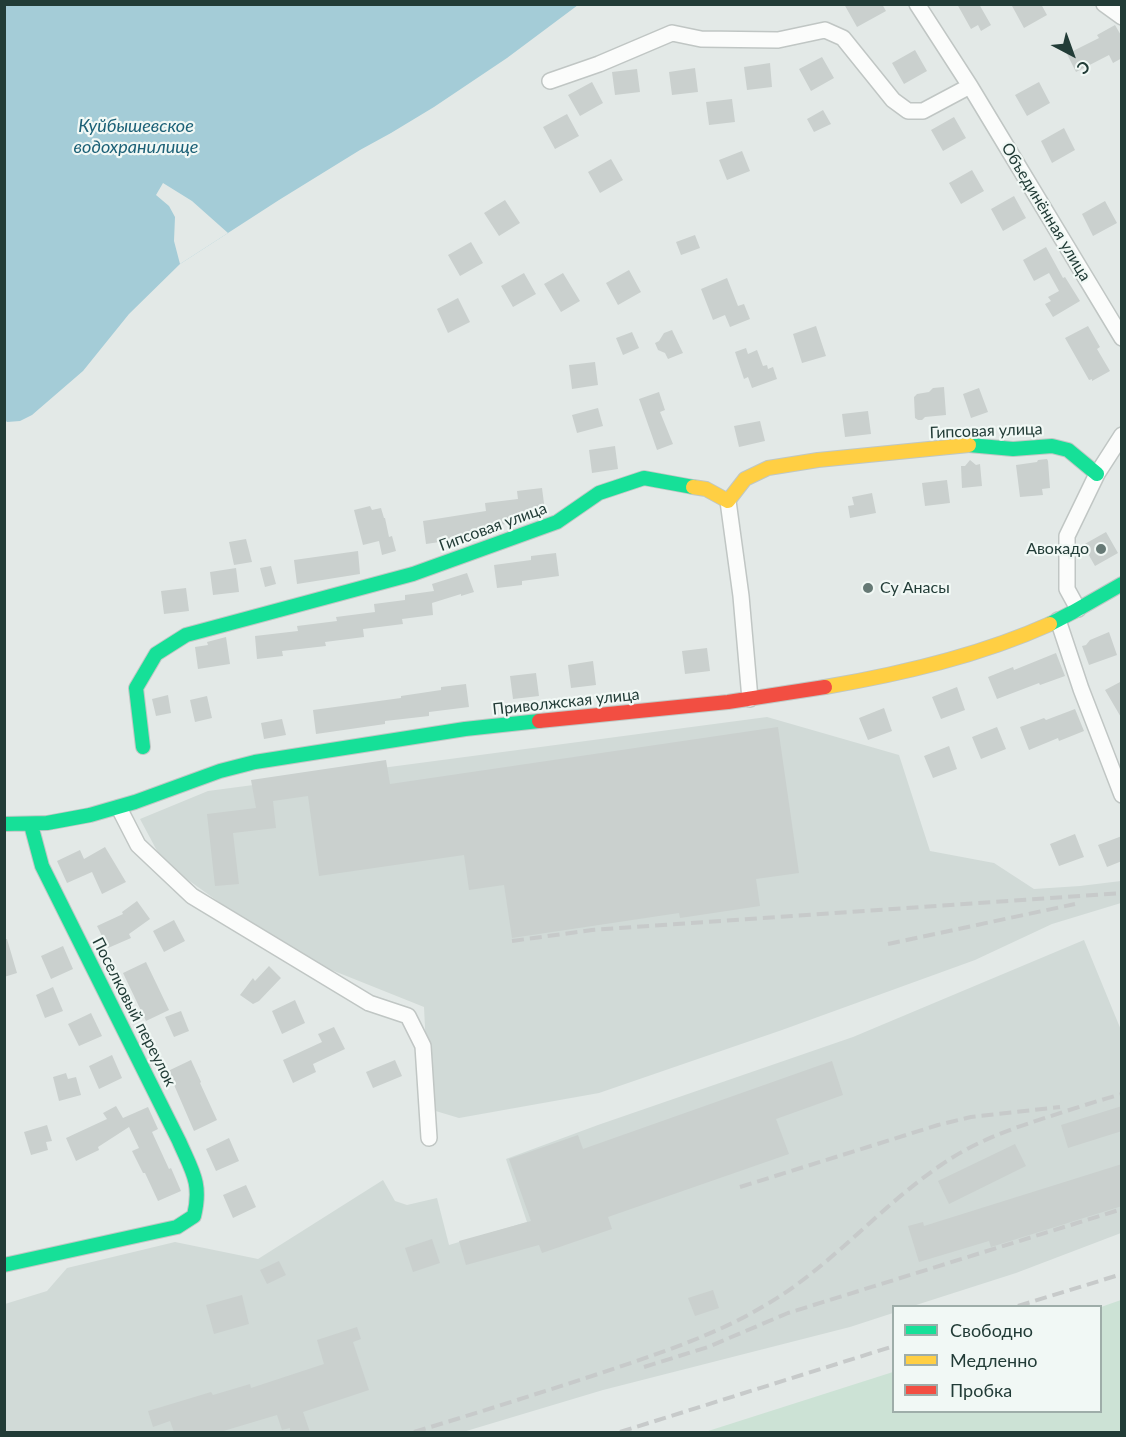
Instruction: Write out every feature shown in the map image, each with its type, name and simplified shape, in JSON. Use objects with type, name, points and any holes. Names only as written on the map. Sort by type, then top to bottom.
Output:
[{"type":"street","name":"Объединённая улица","points":[[917,4],[970,86],[1122,338]]},
{"type":"street","points":[[1104,4],[1122,16]]},
{"type":"street","points":[[550,81],[599,64],[672,33],[701,39],[778,40],[825,30],[843,38],[893,100],[908,111],[923,111],[970,86]]},
{"type":"street","points":[[1078,609],[1066,589],[1067,536],[1097,474],[1122,435]]},
{"type":"street","name":"Гипсовая улица","points":[[143,747],[136,688],[156,654],[186,635],[413,573],[557,522],[599,493],[644,478],[706,489],[728,501],[745,479],[768,468],[818,460],[972,445],[1013,449],[1052,446],[1068,450],[1097,474]]},
{"type":"street","points":[[728,501],[741,596],[750,699]]},
{"type":"street","name":"Приволжская улица","points":[[4,824],[31,825],[73,820],[119,808],[213,773],[251,762],[485,726],[750,699],[877,678],[929,666],[993,646],[1058,620],[1122,584]]},
{"type":"street","points":[[1058,620],[1081,689],[1122,795]]},
{"type":"street","points":[[119,808],[138,845],[192,896],[369,1003],[408,1016],[423,1046],[429,1138]]},
{"type":"street","name":"Поселковый переулок","points":[[4,1265],[177,1227],[194,1216],[198,1200],[197,1183],[184,1151],[42,866],[31,825]]},
{"type":"shaded area","points":[[767,717],[899,755],[930,851],[994,863],[1034,889],[1121,881],[1121,903],[1052,924],[975,960],[599,1093],[459,1118],[429,1109],[424,1007],[329,969],[244,920],[163,862],[140,819],[208,791]]},
{"type":"shaded area","points":[[1084,940],[1121,1030],[1121,1233],[1016,1273],[916,1305],[892,1305],[892,1313],[850,1327],[603,1390],[463,1432],[5,1432],[5,1304],[47,1291],[67,1268],[175,1242],[258,1259],[383,1180],[395,1201],[407,1205],[437,1198],[449,1245],[527,1222],[506,1159],[853,1037]]},
{"type":"green space","points":[[1121,1300],[1121,1432],[705,1432],[892,1372],[892,1413],[1102,1413],[1102,1307]]},
{"type":"water","name":"Куйбышевское водохранилище","points":[[5,5],[578,5],[507,58],[434,107],[279,200],[180,264],[129,314],[83,371],[32,415],[20,421],[7,422],[5,420]]},
{"type":"pier","points":[[163,183],[192,201],[228,233],[180,264],[174,241],[175,217],[169,206],[156,195]]},
{"type":"building","points":[[844,4],[882,4],[886,11],[857,27]]},
{"type":"building","points":[[957,4],[979,4],[991,25],[981,31],[978,25],[971,29]]},
{"type":"building","points":[[1011,4],[1041,4],[1047,15],[1024,28]]},
{"type":"building","points":[[1115,25],[1122,37],[1122,58],[1113,63],[1109,55],[1076,72],[1067,54],[1099,38],[1097,35]]},
{"type":"building","points":[[915,50],[927,71],[904,84],[892,63]]},
{"type":"building","points":[[822,57],[834,78],[811,91],[799,69]]},
{"type":"building","points":[[770,63],[772,87],[747,90],[744,67]]},
{"type":"building","points":[[695,68],[698,92],[672,95],[669,72]]},
{"type":"building","points":[[637,69],[640,92],[615,95],[612,72]]},
{"type":"building","points":[[592,82],[603,103],[580,116],[568,95]]},
{"type":"building","points":[[1039,82],[1050,103],[1027,116],[1015,95]]},
{"type":"building","points":[[732,99],[735,122],[709,125],[706,102]]},
{"type":"building","points":[[823,110],[831,124],[814,132],[807,119]]},
{"type":"building","points":[[567,114],[579,136],[555,149],[543,127]]},
{"type":"building","points":[[954,117],[966,138],[943,151],[931,130]]},
{"type":"building","points":[[1064,128],[1075,150],[1052,163],[1041,141]]},
{"type":"building","points":[[742,151],[750,171],[727,180],[719,160]]},
{"type":"building","points":[[611,159],[623,180],[600,193],[588,172]]},
{"type":"building","points":[[972,170],[984,191],[961,204],[949,183]]},
{"type":"building","points":[[1014,196],[1026,218],[1003,231],[991,209]]},
{"type":"building","points":[[505,200],[520,223],[499,236],[484,213]]},
{"type":"building","points":[[1105,201],[1117,223],[1093,236],[1082,214]]},
{"type":"building","points":[[695,235],[700,248],[681,255],[676,242]]},
{"type":"building","points":[[471,242],[483,263],[460,276],[448,255]]},
{"type":"building","points":[[1046,247],[1063,278],[1065,277],[1080,301],[1053,317],[1045,304],[1051,301],[1048,297],[1059,291],[1049,273],[1034,281],[1023,260]]},
{"type":"building","points":[[629,270],[641,292],[618,305],[606,283]]},
{"type":"building","points":[[524,273],[536,294],[513,307],[501,286]]},
{"type":"building","points":[[563,273],[580,301],[561,312],[544,284]]},
{"type":"building","points":[[727,278],[738,306],[744,304],[750,319],[730,327],[725,315],[713,320],[701,289]]},
{"type":"building","points":[[458,298],[470,322],[448,333],[437,309]]},
{"type":"building","points":[[816,326],[826,356],[802,363],[793,334]]},
{"type":"building","points":[[1088,326],[1100,347],[1097,349],[1110,371],[1092,381],[1092,379],[1089,380],[1065,338]]},
{"type":"building","points":[[672,330],[683,353],[668,359],[665,353],[658,350],[655,343],[664,333]]},
{"type":"building","points":[[632,332],[639,348],[623,355],[616,338]]},
{"type":"building","points":[[746,348],[748,354],[757,350],[763,366],[767,365],[768,369],[773,367],[777,379],[752,388],[748,377],[744,379],[735,352]]},
{"type":"building","points":[[595,362],[598,385],[572,389],[569,365]]},
{"type":"building","points":[[944,387],[946,415],[925,417],[922,420],[915,418],[914,397],[917,394],[929,392],[933,388]]},
{"type":"building","points":[[979,388],[988,412],[971,418],[963,394]]},
{"type":"building","points":[[659,392],[665,410],[660,412],[673,444],[657,450],[639,399]]},
{"type":"building","points":[[598,408],[603,426],[577,433],[572,415]]},
{"type":"building","points":[[868,411],[871,434],[845,437],[842,414]]},
{"type":"building","points":[[760,421],[765,441],[739,447],[734,426]]},
{"type":"building","points":[[615,446],[618,469],[592,473],[589,450]]},
{"type":"building","points":[[1047,459],[1050,488],[1042,489],[1043,495],[1020,497],[1016,465]]},
{"type":"building","points":[[970,460],[976,465],[980,464],[982,486],[962,488],[961,466],[965,466]]},
{"type":"building","points":[[947,480],[950,503],[925,506],[922,483]]},
{"type":"building","points":[[542,488],[545,511],[512,515],[513,523],[479,528],[480,536],[426,544],[423,521],[486,511],[485,503],[518,499],[517,491]]},
{"type":"building","points":[[872,493],[876,513],[850,518],[848,506],[854,505],[852,497]]},
{"type":"building","points":[[370,506],[372,510],[381,508],[389,537],[392,536],[396,551],[382,555],[379,541],[363,545],[354,510]]},
{"type":"building","points":[[1106,532],[1118,553],[1095,566],[1083,545]]},
{"type":"building","points":[[246,539],[252,562],[234,565],[229,542]]},
{"type":"building","points":[[358,551],[360,574],[297,584],[294,560]]},
{"type":"building","points":[[556,553],[559,576],[522,581],[522,585],[497,588],[494,565],[531,560],[531,556]]},
{"type":"building","points":[[271,566],[276,584],[265,587],[260,568]]},
{"type":"building","points":[[236,568],[239,592],[213,595],[210,572]]},
{"type":"building","points":[[467,573],[474,592],[432,603],[433,615],[402,619],[403,624],[363,629],[364,637],[325,642],[326,646],[282,651],[283,656],[257,659],[255,636],[298,631],[297,626],[337,621],[336,617],[375,612],[374,604],[405,600],[405,595],[434,591],[432,584]]},
{"type":"building","points":[[186,588],[189,611],[164,614],[161,591]]},
{"type":"building","points":[[1109,632],[1117,655],[1089,665],[1082,646]]},
{"type":"building","points":[[226,637],[230,664],[198,669],[195,647],[208,645],[207,642]]},
{"type":"building","points":[[707,648],[710,671],[685,674],[682,651]]},
{"type":"building","points":[[1056,653],[1065,676],[997,699],[988,677],[1013,667],[1014,670]]},
{"type":"building","points":[[593,661],[596,685],[571,688],[568,665]]},
{"type":"building","points":[[536,673],[539,696],[513,699],[510,676]]},
{"type":"building","points":[[1122,681],[1122,719],[1105,690]]},
{"type":"building","points":[[466,684],[469,707],[429,712],[429,716],[385,721],[385,724],[316,734],[313,710],[401,698],[401,696],[441,690],[441,687]]},
{"type":"building","points":[[957,687],[965,710],[941,719],[932,697]]},
{"type":"building","points":[[168,695],[171,713],[156,716],[152,699]]},
{"type":"building","points":[[207,696],[212,718],[195,722],[190,700]]},
{"type":"building","points":[[884,708],[892,731],[868,740],[859,718]]},
{"type":"building","points":[[1075,709],[1084,731],[1059,741],[1058,738],[1029,750],[1020,727]]},
{"type":"building","points":[[282,719],[286,735],[264,739],[261,723]]},
{"type":"building","points":[[778,727],[799,873],[756,879],[760,906],[680,918],[679,913],[512,938],[504,885],[469,890],[464,855],[319,876],[308,796],[273,801],[276,828],[233,833],[239,884],[215,886],[207,814],[256,808],[251,780],[386,760],[390,784]]},
{"type":"building","points":[[997,727],[1006,749],[981,759],[972,737]]},
{"type":"building","points":[[949,746],[957,769],[933,778],[924,756]]},
{"type":"building","points":[[1075,834],[1084,857],[1059,866],[1050,844]]},
{"type":"building","points":[[1122,836],[1122,861],[1107,867],[1098,845]]},
{"type":"building","points":[[105,847],[126,882],[102,894],[92,872],[67,883],[57,861],[80,850],[84,859]]},
{"type":"building","points":[[137,901],[150,919],[129,934],[131,938],[108,948],[97,926],[123,914],[122,912]]},
{"type":"building","points":[[174,920],[185,941],[164,952],[153,931]]},
{"type":"building","points":[[4,939],[7,939],[17,973],[4,977]]},
{"type":"building","points":[[63,946],[73,969],[51,979],[41,956]]},
{"type":"building","points":[[146,962],[169,1010],[146,1021],[123,973]]},
{"type":"building","points":[[269,966],[281,978],[259,1001],[253,1004],[240,995],[253,978],[255,981]]},
{"type":"building","points":[[53,987],[63,1011],[45,1018],[36,995]]},
{"type":"building","points":[[295,1000],[305,1023],[282,1034],[272,1011]]},
{"type":"building","points":[[181,1011],[189,1031],[174,1037],[165,1017]]},
{"type":"building","points":[[91,1013],[102,1036],[79,1046],[68,1024]]},
{"type":"building","points":[[334,1027],[345,1049],[313,1064],[316,1072],[293,1083],[283,1060],[322,1042],[318,1034]]},
{"type":"building","points":[[112,1055],[122,1078],[99,1089],[89,1066]]},
{"type":"building","points":[[191,1060],[217,1120],[194,1131],[168,1071]]},
{"type":"building","points":[[395,1060],[402,1076],[373,1088],[366,1072]]},
{"type":"building","points":[[832,1061],[843,1095],[776,1119],[789,1154],[608,1217],[612,1229],[542,1253],[539,1245],[466,1265],[459,1241],[531,1221],[509,1159],[578,1135],[583,1149]]},
{"type":"building","points":[[66,1073],[68,1079],[76,1077],[81,1095],[59,1101],[53,1077]]},
{"type":"building","points":[[116,1106],[123,1118],[148,1107],[158,1129],[152,1132],[181,1191],[158,1201],[132,1151],[139,1148],[129,1127],[98,1147],[99,1150],[76,1161],[66,1138],[107,1119],[103,1113]]},
{"type":"building","points":[[1122,1106],[1122,1131],[1068,1148],[1061,1125]]},
{"type":"building","points":[[47,1125],[52,1141],[46,1142],[48,1150],[31,1155],[24,1132]]},
{"type":"building","points":[[229,1138],[239,1161],[216,1171],[206,1149]]},
{"type":"building","points":[[1015,1144],[1026,1166],[949,1204],[938,1181]]},
{"type":"building","points":[[1122,1164],[1122,1206],[991,1247],[989,1241],[919,1262],[908,1226],[923,1222],[924,1226]]},
{"type":"building","points":[[246,1185],[256,1207],[233,1218],[223,1195]]},
{"type":"building","points":[[432,1239],[440,1263],[413,1272],[405,1248]]},
{"type":"building","points":[[279,1261],[286,1275],[267,1284],[260,1270]]},
{"type":"building","points":[[713,1290],[719,1308],[695,1316],[688,1298]]},
{"type":"building","points":[[242,1295],[249,1324],[214,1334],[206,1305]]},
{"type":"building","points":[[357,1327],[361,1339],[353,1342],[369,1390],[303,1412],[310,1432],[290,1432],[290,1428],[282,1430],[277,1415],[220,1432],[174,1432],[170,1421],[153,1427],[148,1411],[211,1392],[213,1395],[250,1384],[251,1388],[324,1364],[317,1340]]},
{"type":"railway","points":[[512,941],[592,930],[1122,893]]},
{"type":"railway","points":[[888,944],[1075,904]]},
{"type":"railway","points":[[414,1432],[636,1361],[723,1328],[764,1306],[811,1274],[896,1200],[954,1157],[1006,1131],[1122,1094]]},
{"type":"railway","points":[[740,1187],[938,1125],[971,1117],[1060,1107]]},
{"type":"railway","points":[[644,1367],[708,1347],[788,1313],[1122,1209]]},
{"type":"railway","points":[[1021,1305],[1122,1274]]},
{"type":"railway","points":[[620,1432],[892,1347]]},
{"type":"traffic: fast","points":[[969,445],[1013,449],[1052,446],[1068,450],[1097,474]]},
{"type":"traffic: fast","points":[[143,747],[136,688],[156,654],[186,635],[413,574],[557,522],[599,493],[644,478],[693,487]]},
{"type":"traffic: fast","points":[[1050,624],[1122,584]]},
{"type":"traffic: fast","points":[[4,824],[47,823],[90,815],[135,802],[220,771],[255,762],[465,729],[539,721]]},
{"type":"traffic: fast","points":[[4,1265],[177,1227],[194,1216],[197,1195],[192,1169],[179,1141],[42,866],[31,825]]},
{"type":"traffic: slow","points":[[693,487],[706,489],[728,501],[745,479],[768,468],[818,460],[969,445]]},
{"type":"traffic: slow","points":[[825,687],[968,655],[1050,624]]},
{"type":"traffic: jam","points":[[539,721],[728,702],[825,687]]},
{"type":"place","name":"Авокадо","points":[[1101,549]]},
{"type":"place","name":"Су Анасы","points":[[868,588]]}]
